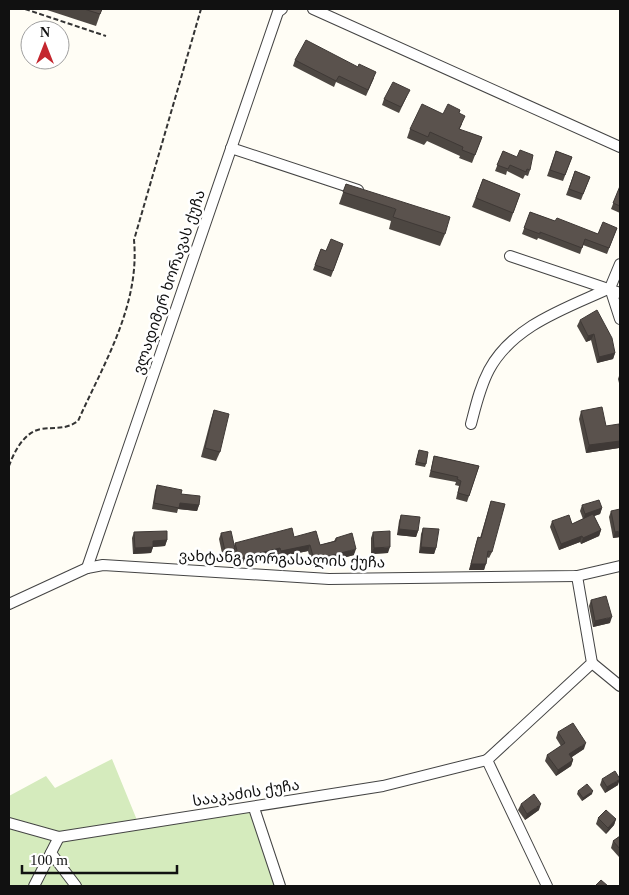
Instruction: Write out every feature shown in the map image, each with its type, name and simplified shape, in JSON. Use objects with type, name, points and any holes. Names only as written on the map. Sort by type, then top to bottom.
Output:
[{"type":"street","name":"ვლადიმერ ხორავას ქუჩა","points":[[88,568],[230,148],[278,12],[282,9]]},
{"type":"street","points":[[313,9],[620,147]]},
{"type":"street","points":[[230,148],[370,195]]},
{"type":"street","points":[[510,256],[610,288],[620,293]]},
{"type":"street","points":[[620,264],[610,288],[620,319]]},
{"type":"street","points":[[471,424],[479,394],[490,369],[505,347],[538,320],[610,288]]},
{"type":"street","name":"ვახტანგ გორგასალის ქუჩა","points":[[9,604],[88,568],[103,566],[328,578],[577,576],[620,566]]},
{"type":"street","points":[[577,576],[592,663],[620,686]]},
{"type":"street","points":[[547,886],[486,760],[592,663]]},
{"type":"street","name":"სააკაძის ქუჩა","points":[[9,823],[59,837],[254,808],[383,786],[486,760]]},
{"type":"street","points":[[254,808],[280,886]]},
{"type":"street","points":[[34,886],[59,837]]},
{"type":"street","points":[[51,853],[76,886]]},
{"type":"path","points":[[25,9],[106,36]]},
{"type":"path","points":[[9,466],[14,451],[23,440],[39,429],[63,429],[78,421],[124,318],[135,276],[134,240],[201,9]]},
{"type":"green space","points":[[112,759],[139,825],[254,808],[280,886],[9,886],[9,796],[46,776],[55,788]]},
{"type":"building","points":[[84,9],[102,9],[100,14]]},
{"type":"building","points":[[306,40],[358,67],[359,64],[376,72],[368,90],[339,76],[336,81],[295,60]]},
{"type":"building","points":[[393,82],[410,90],[401,107],[384,99]]},
{"type":"building","points":[[422,104],[443,114],[448,104],[460,110],[459,113],[465,116],[459,129],[482,137],[475,155],[462,150],[463,147],[430,132],[428,137],[410,129]]},
{"type":"building","points":[[520,150],[533,155],[530,170],[527,169],[526,172],[510,165],[508,169],[497,165],[503,151],[517,157]]},
{"type":"building","points":[[556,151],[572,157],[565,175],[550,170]]},
{"type":"building","points":[[575,171],[590,177],[583,194],[569,189]]},
{"type":"building","points":[[483,179],[520,194],[513,213],[476,198]]},
{"type":"building","points":[[346,184],[450,217],[445,234],[393,217],[396,209],[343,192]]},
{"type":"building","points":[[620,186],[620,206],[613,203]]},
{"type":"building","points":[[530,212],[555,221],[557,218],[598,234],[603,222],[617,228],[609,248],[585,239],[582,248],[524,228]]},
{"type":"building","points":[[331,239],[343,244],[333,271],[315,265],[321,249],[326,251]]},
{"type":"building","points":[[597,310],[612,338],[615,353],[599,357],[594,334],[588,336],[580,320]]},
{"type":"building","points":[[602,407],[606,426],[619,424],[620,441],[589,445],[581,411]]},
{"type":"building","points":[[214,410],[229,414],[220,452],[205,448]]},
{"type":"building","points":[[419,450],[428,452],[426,464],[416,462]]},
{"type":"building","points":[[434,456],[479,466],[469,496],[458,493],[461,481],[457,479],[458,477],[431,471]]},
{"type":"building","points":[[157,485],[182,490],[181,494],[200,496],[199,505],[180,503],[179,508],[154,503]]},
{"type":"building","points":[[599,500],[602,508],[585,514],[582,505]]},
{"type":"building","points":[[491,501],[505,504],[492,552],[488,551],[486,564],[471,564],[478,537],[481,538]]},
{"type":"building","points":[[620,509],[620,531],[615,532],[611,511]]},
{"type":"building","points":[[593,514],[601,530],[583,538],[582,536],[561,544],[552,521],[569,515],[572,524]]},
{"type":"building","points":[[401,515],[420,517],[418,531],[399,529]]},
{"type":"building","points":[[292,528],[294,537],[316,531],[320,545],[336,541],[336,538],[352,533],[356,549],[314,560],[310,545],[281,551],[280,548],[239,558],[235,543]]},
{"type":"building","points":[[423,528],[439,529],[436,548],[421,547]]},
{"type":"building","points":[[167,531],[167,540],[153,541],[153,547],[135,548],[134,532]]},
{"type":"building","points":[[231,531],[235,549],[225,551],[221,533]]},
{"type":"building","points":[[390,531],[390,547],[374,548],[373,532]]},
{"type":"building","points":[[606,596],[612,617],[595,621],[591,600]]},
{"type":"building","points":[[573,723],[586,743],[569,754],[573,760],[558,770],[547,755],[565,743],[558,732]]},
{"type":"building","points":[[615,771],[620,779],[607,787],[602,779]]},
{"type":"building","points":[[587,784],[593,791],[583,798],[578,791]]},
{"type":"building","points":[[534,794],[541,804],[527,814],[521,804]]},
{"type":"building","points":[[606,810],[616,819],[608,828],[598,818]]},
{"type":"building","points":[[620,836],[620,849],[613,841]]},
{"type":"building","points":[[601,880],[608,886],[595,886]]}]
